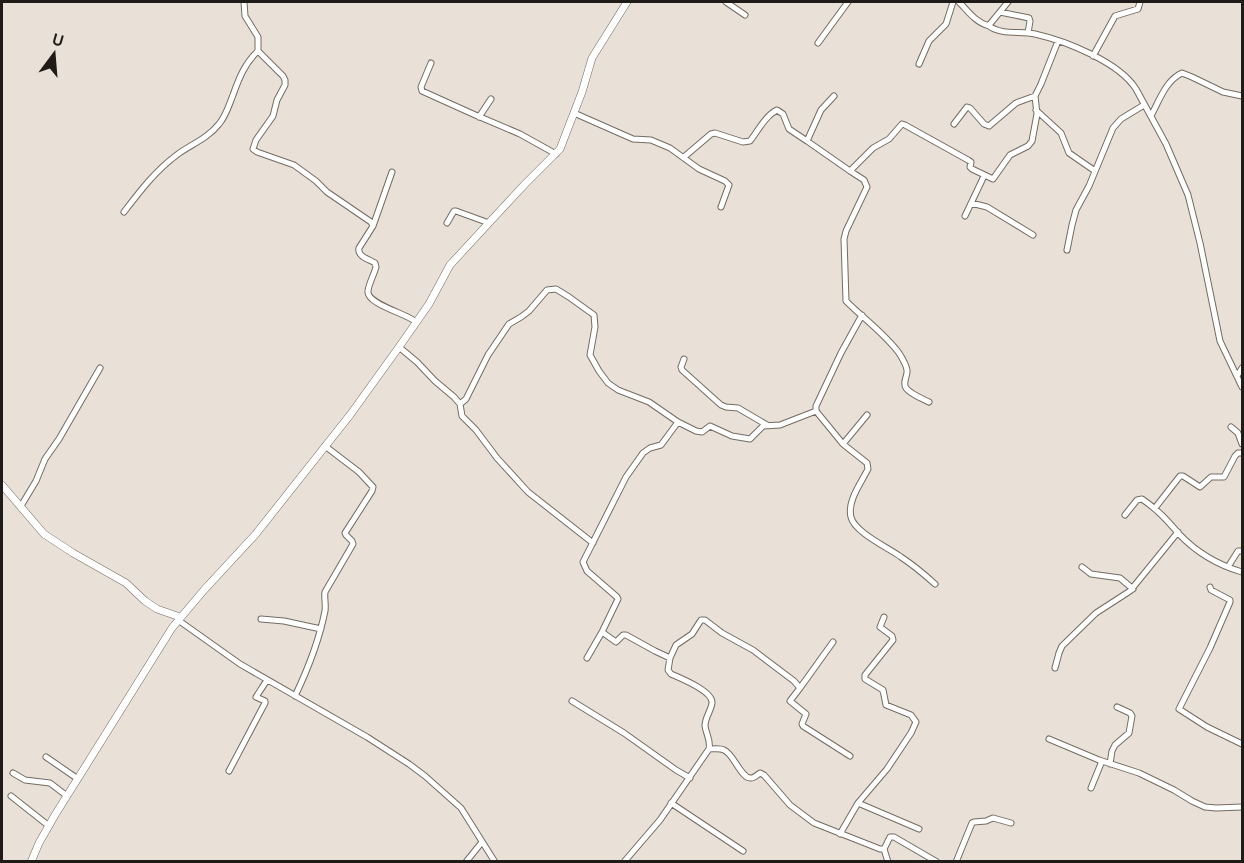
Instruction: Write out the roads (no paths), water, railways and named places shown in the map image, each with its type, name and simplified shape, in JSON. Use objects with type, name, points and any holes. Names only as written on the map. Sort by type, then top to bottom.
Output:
[{"type":"street","points":[[124,212],[140,190],[162,167],[178,154],[210,135],[221,122],[245,66],[258,51],[258,37],[245,16],[244,2]]},
{"type":"street","points":[[31,861],[66,796],[179,619],[255,535],[350,415],[429,304],[450,265],[560,149],[592,58],[627,2]]},
{"type":"street","points":[[726,2],[746,15]]},
{"type":"street","points":[[818,43],[848,2]]},
{"type":"street","points":[[919,64],[929,41],[946,24],[953,2]]},
{"type":"street","points":[[959,2],[973,18],[993,29],[1028,33],[1058,41],[1093,56],[1126,76],[1136,89],[1166,144],[1188,195],[1220,341],[1242,387]]},
{"type":"street","points":[[989,26],[1008,2]]},
{"type":"street","points":[[1093,56],[1115,16],[1138,9],[1140,2]]},
{"type":"street","points":[[1000,12],[1029,18],[1028,33]]},
{"type":"street","points":[[850,171],[873,148],[889,139],[902,124],[905,124],[968,160],[970,168],[993,179],[1010,155],[1030,144],[1035,126],[1035,96],[1058,41]]},
{"type":"street","points":[[258,51],[283,76],[285,85],[273,116],[256,140],[253,149],[294,165],[373,226]]},
{"type":"street","points":[[431,63],[421,89],[520,134],[556,154]]},
{"type":"street","points":[[1151,116],[1168,84],[1182,74],[1223,92],[1242,96]]},
{"type":"street","points":[[807,141],[821,110],[834,96]]},
{"type":"street","points":[[954,124],[967,107],[989,126],[1017,103],[1035,96]]},
{"type":"street","points":[[479,117],[491,99]]},
{"type":"street","points":[[1067,250],[1076,210],[1116,123],[1144,105]]},
{"type":"street","points":[[684,157],[715,133],[743,142],[750,141],[770,115],[777,110],[783,114],[789,129],[864,180],[867,187],[846,231],[843,249],[846,301],[888,340],[904,361],[907,369],[904,383],[907,390],[929,402]]},
{"type":"street","points":[[1036,110],[1061,134],[1069,153],[1095,171]]},
{"type":"street","points":[[574,113],[636,140],[651,140],[659,143],[684,157],[699,169],[728,183],[721,207]]},
{"type":"street","points":[[392,172],[373,226],[358,251],[375,263],[376,267],[368,291],[372,300],[411,317],[416,322]]},
{"type":"street","points":[[965,216],[984,176]]},
{"type":"street","points":[[971,203],[987,207],[1033,234]]},
{"type":"street","points":[[447,224],[454,211],[489,223]]},
{"type":"street","points":[[460,404],[466,399],[488,355],[509,324],[529,311],[547,290],[553,289],[569,297],[594,315],[595,327],[590,355],[608,383],[618,390],[649,402],[696,432],[702,432],[710,426],[732,436],[750,440],[757,431],[767,425],[780,425],[816,411]]},
{"type":"street","points":[[862,315],[837,360],[816,406],[816,411],[843,444],[868,465],[852,501],[851,518],[854,524],[935,584]]},
{"type":"street","points":[[399,347],[431,378],[451,393],[460,404],[462,416],[517,480],[540,502],[593,543]]},
{"type":"street","points":[[684,359],[682,369],[721,405],[744,410],[767,425]]},
{"type":"street","points":[[21,506],[36,481],[45,459],[100,368]]},
{"type":"street","points":[[1237,376],[1242,368]]},
{"type":"street","points":[[843,444],[867,416]]},
{"type":"street","points":[[587,658],[618,599],[587,572],[583,566],[584,559],[626,477],[643,453],[660,445],[678,422]]},
{"type":"street","points":[[1232,427],[1238,433],[1242,444]]},
{"type":"street","points":[[295,696],[317,645],[326,603],[325,592],[353,544],[345,532],[373,487],[359,472],[325,446]]},
{"type":"street","points":[[1155,508],[1180,476],[1200,487],[1211,477],[1224,477],[1235,456],[1242,453]]},
{"type":"street","points":[[2,485],[44,534],[126,583],[157,609],[179,619],[240,664],[367,737],[425,776],[461,808],[495,861]]},
{"type":"street","points":[[1125,515],[1139,499],[1142,499],[1155,508],[1189,543],[1210,559],[1242,572]]},
{"type":"street","points":[[1055,668],[1062,646],[1096,613],[1132,589],[1178,532]]},
{"type":"street","points":[[1228,567],[1239,551],[1242,551]]},
{"type":"street","points":[[1082,567],[1091,574],[1120,578],[1132,589]]},
{"type":"street","points":[[1210,586],[1211,590],[1230,602],[1179,710],[1207,728],[1242,744]]},
{"type":"street","points":[[840,834],[858,803],[887,769],[911,734],[916,722],[911,715],[886,705],[883,690],[865,679],[893,640],[892,636],[880,627],[884,617]]},
{"type":"street","points":[[261,619],[284,621],[321,629]]},
{"type":"street","points":[[624,861],[660,820],[709,749],[705,723],[712,704],[711,697],[668,670],[676,645],[692,634],[703,620],[753,650],[800,688]]},
{"type":"street","points":[[602,632],[616,642],[623,635],[629,636],[670,658]]},
{"type":"street","points":[[833,642],[790,701],[806,714],[803,726],[850,756]]},
{"type":"street","points":[[229,771],[265,703],[256,697],[267,680]]},
{"type":"street","points":[[572,701],[690,778]]},
{"type":"street","points":[[1110,764],[1112,751],[1129,733],[1132,716],[1117,707]]},
{"type":"street","points":[[1049,739],[1148,777],[1204,807],[1242,807]]},
{"type":"street","points":[[709,749],[727,751],[748,778],[760,773],[764,775],[781,795],[814,823],[876,848],[884,849]]},
{"type":"street","points":[[46,757],[78,779]]},
{"type":"street","points":[[1091,788],[1102,761]]},
{"type":"street","points":[[13,773],[25,780],[50,783],[66,796]]},
{"type":"street","points":[[11,796],[49,826]]},
{"type":"street","points":[[671,803],[743,850]]},
{"type":"street","points":[[858,803],[919,829]]},
{"type":"street","points":[[956,861],[972,823],[993,818],[1011,824]]},
{"type":"street","points":[[888,861],[884,849],[890,837],[894,837],[937,861]]},
{"type":"street","points":[[466,861],[483,843]]}]
